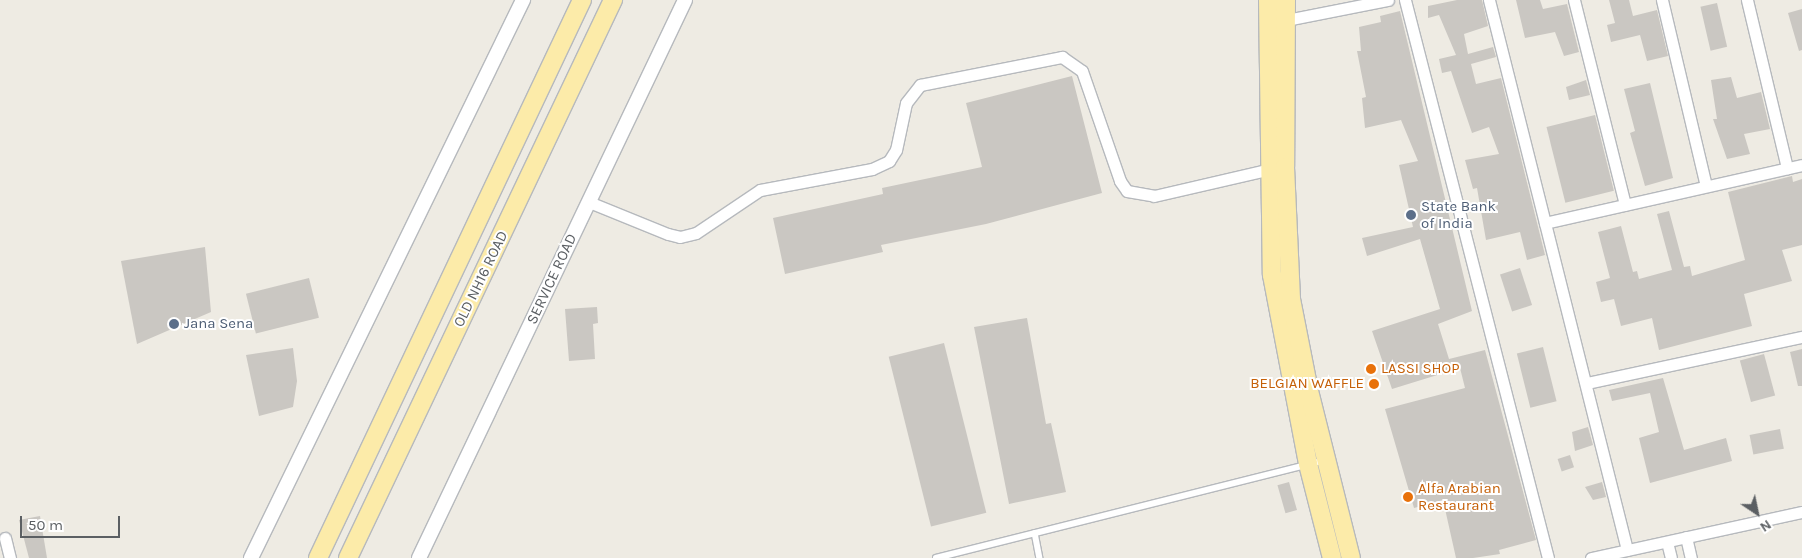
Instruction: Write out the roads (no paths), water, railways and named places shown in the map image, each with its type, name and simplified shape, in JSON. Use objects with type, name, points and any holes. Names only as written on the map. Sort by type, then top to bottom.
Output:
[{"type":"main road","name":"OLD NH16 ROAD","points":[[318,558],[582,0]]},
{"type":"main road","name":"OLD NH16 ROAD","points":[[348,558],[613,0]]},
{"type":"main road","points":[[1268,0],[1267,170],[1276,316],[1308,464],[1332,558]]},
{"type":"main road","points":[[1286,0],[1285,167],[1291,299],[1325,460],[1351,558]]},
{"type":"street","points":[[251,558],[523,0]]},
{"type":"street","name":"SERVICE ROAD","points":[[419,558],[685,0]]},
{"type":"street","points":[[1268,24],[1388,0]]},
{"type":"street","points":[[1405,0],[1548,558]]},
{"type":"street","points":[[1489,0],[1628,550]]},
{"type":"street","points":[[1574,0],[1625,205]]},
{"type":"street","points":[[1662,0],[1706,186]]},
{"type":"street","points":[[1747,0],[1787,168]]},
{"type":"street","points":[[589,202],[668,234],[680,237],[696,233],[760,190],[872,169],[889,161],[896,150],[906,103],[920,85],[1062,57],[1082,70],[1120,180],[1127,191],[1154,196],[1267,170]]},
{"type":"street","points":[[1546,223],[1802,165]]},
{"type":"street","points":[[1587,383],[1802,337]]},
{"type":"street","points":[[1590,558],[1802,512]]},
{"type":"street","points":[[1686,537],[1691,558]]},
{"type":"street","points":[[5,538],[10,558]]},
{"type":"street","points":[[1667,542],[1671,558]]},
{"type":"lane","points":[[936,558],[1325,460]]},
{"type":"lane","points":[[1035,533],[1040,558]]},
{"type":"place","name":"State Bank of India","points":[[1411,215]]},
{"type":"place","name":"Jana Sena","points":[[174,324]]},
{"type":"place","name":"LASSI SHOP","points":[[1371,369]]},
{"type":"place","name":"BELGIAN WAFFLE","points":[[1374,384]]},
{"type":"place","name":"Alfa Arabian Restaurant","points":[[1408,497]]}]
